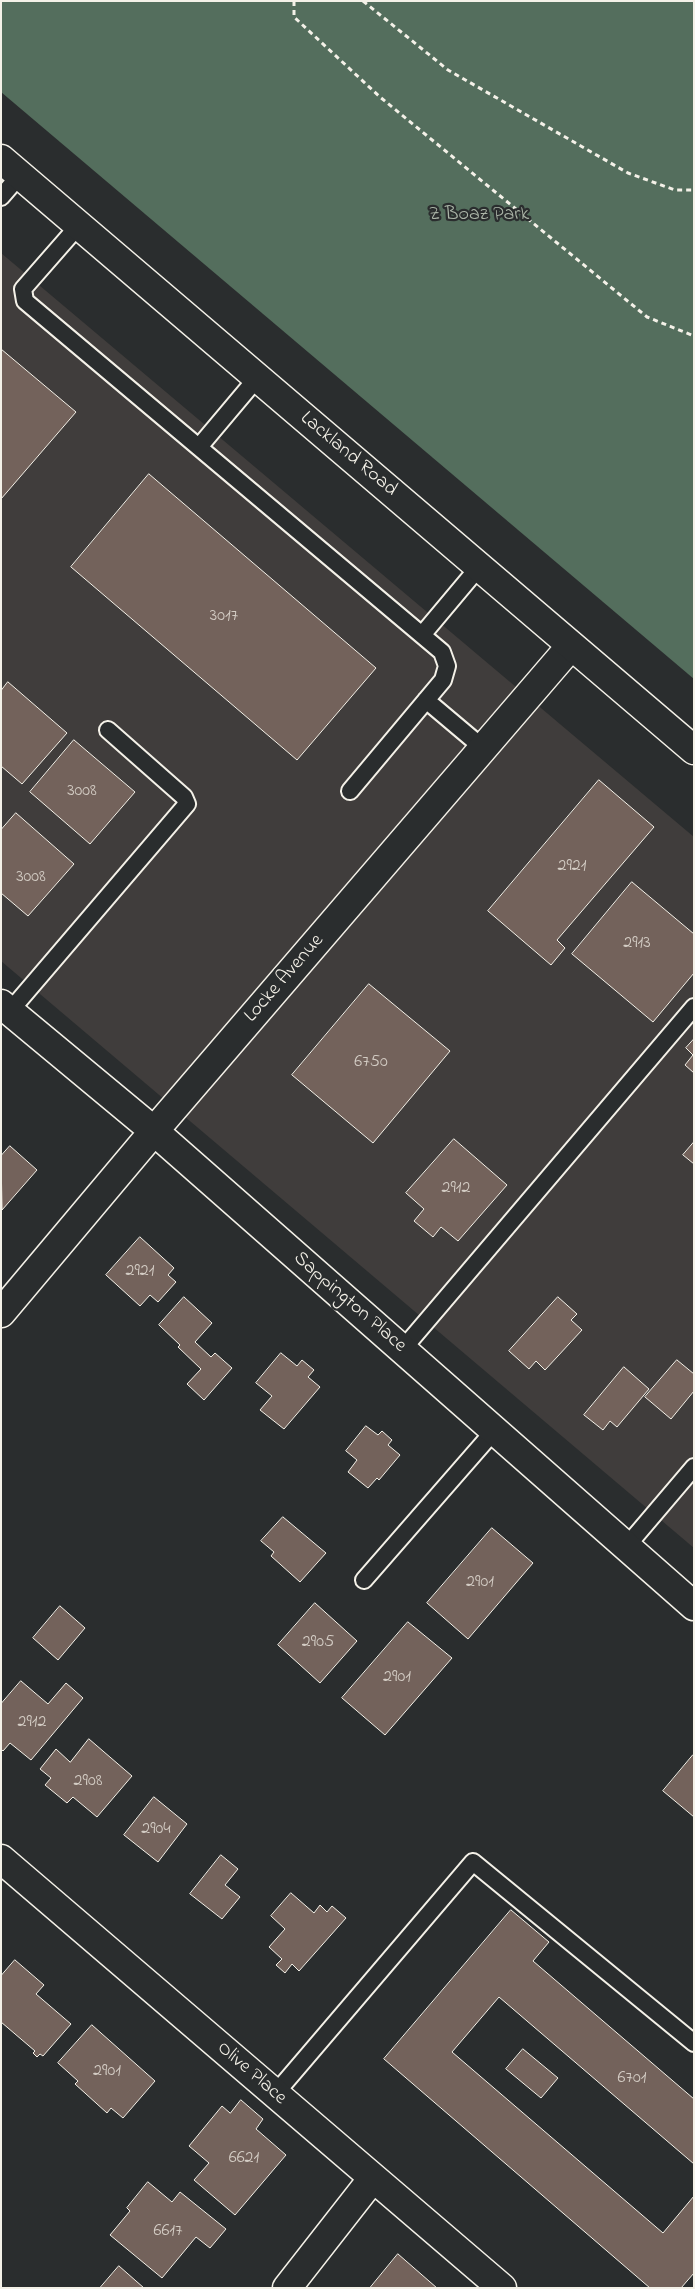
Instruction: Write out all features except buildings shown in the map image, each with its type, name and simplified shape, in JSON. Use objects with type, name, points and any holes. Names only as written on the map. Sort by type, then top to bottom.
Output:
[{"type":"street","name":"Lackland Road","points":[[11,167],[694,750]]},
{"type":"street","name":"Locke Avenue","points":[[1,1313],[154,1131],[571,646]]},
{"type":"street","name":"Sappington Place","points":[[6,1008],[154,1131],[694,1606]]},
{"type":"street","name":"Olive Place","points":[[1,1859],[502,2288]]},
{"type":"street","points":[[286,2288],[373,2178]]},
{"type":"lane","points":[[1,197],[11,167]]},
{"type":"lane","points":[[79,225],[23,289],[25,301],[442,652],[447,666],[443,680],[350,791]]},
{"type":"lane","points":[[199,447],[257,378]]},
{"type":"lane","points":[[422,634],[479,566]]},
{"type":"lane","points":[[426,700],[483,748]]},
{"type":"lane","points":[[6,1008],[187,804],[184,797],[108,730]]},
{"type":"lane","points":[[402,1350],[694,1007]]},
{"type":"lane","points":[[364,1580],[494,1431]]},
{"type":"lane","points":[[626,1547],[694,1467]]},
{"type":"lane","points":[[276,2094],[473,1862],[694,2043]]},
{"type":"path","points":[[294,1],[294,17],[380,97],[647,317],[694,336]]},
{"type":"path","points":[[363,1],[448,70],[628,174],[675,190],[694,190]]},
{"type":"shaded area","points":[[1,253],[694,837],[694,1548],[1,961]]},
{"type":"green space","name":"Z Boaz Park","points":[[1,1],[694,1],[694,679],[1,92]]}]
